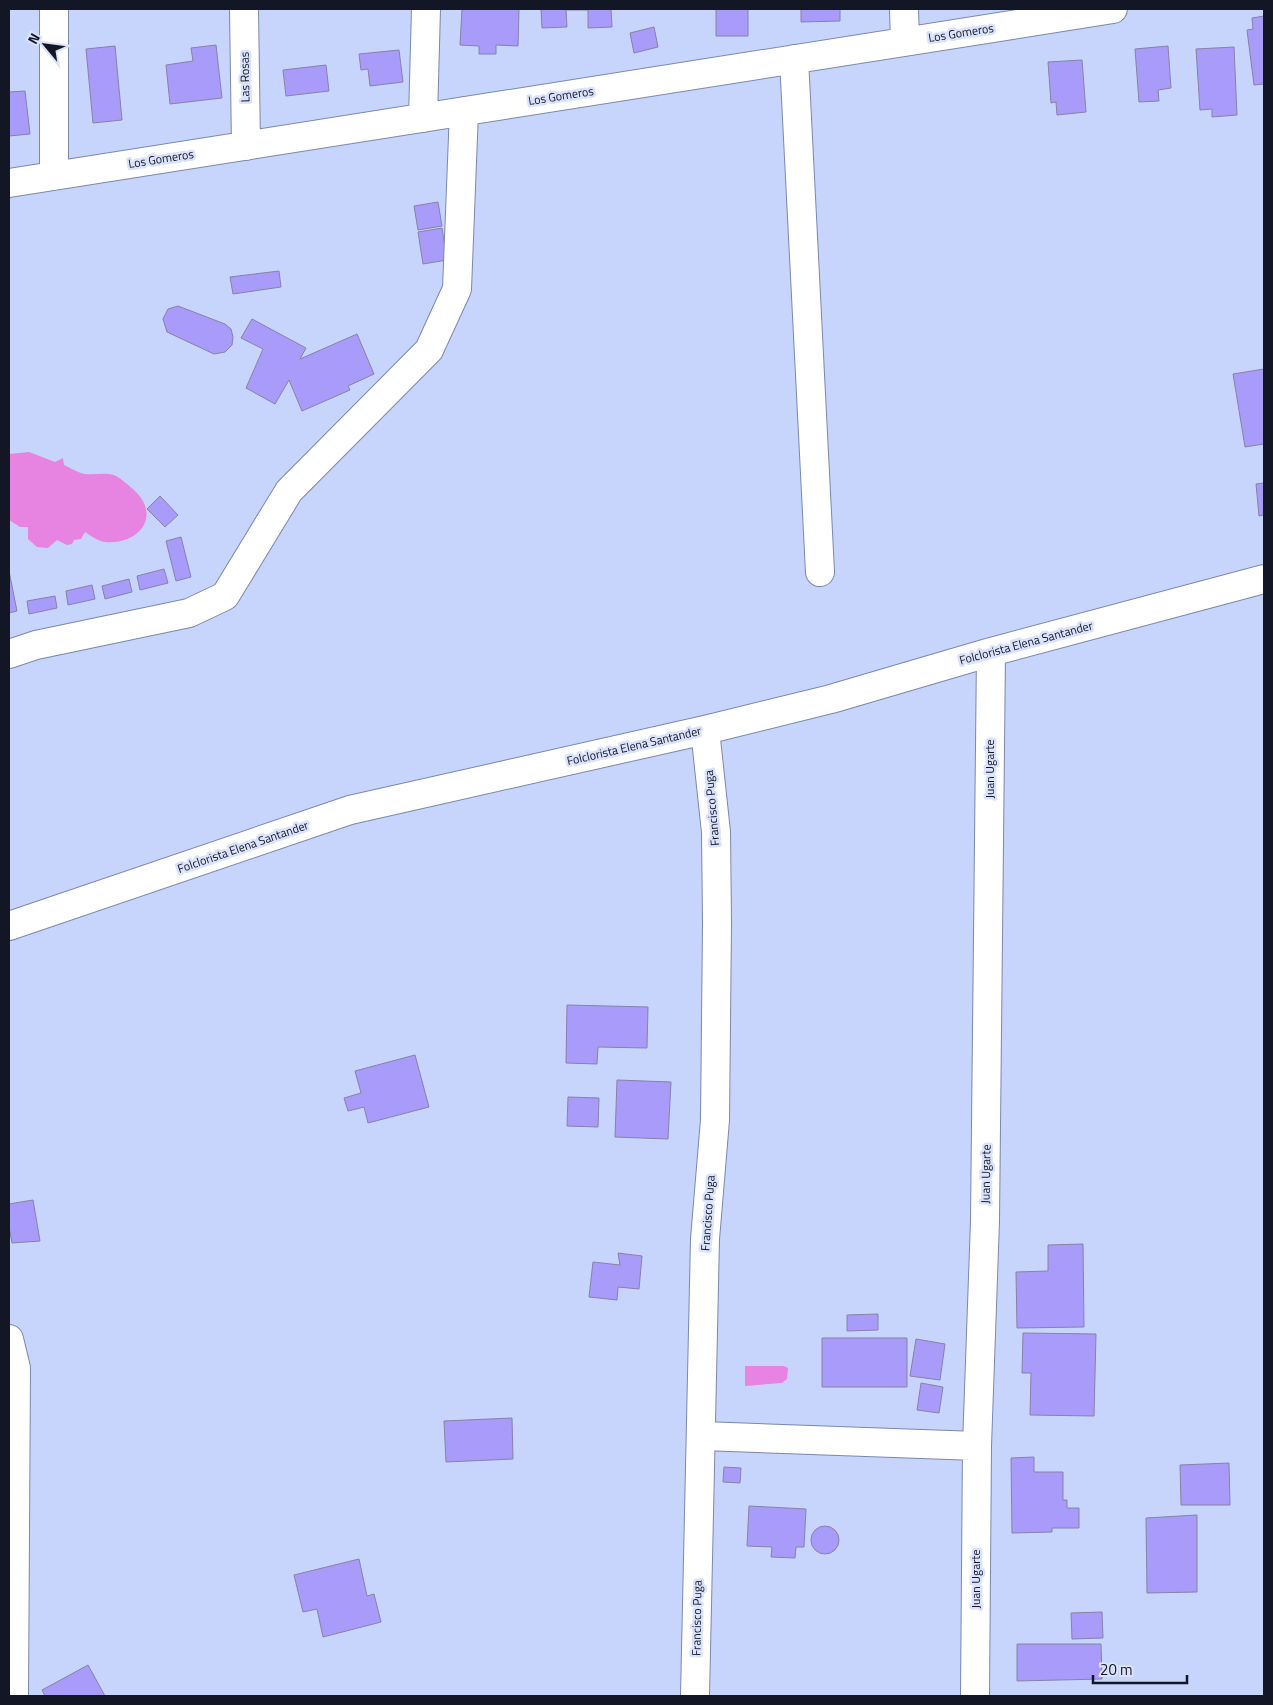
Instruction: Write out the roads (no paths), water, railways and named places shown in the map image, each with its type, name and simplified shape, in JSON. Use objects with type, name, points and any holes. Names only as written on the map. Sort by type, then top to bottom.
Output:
[{"type":"street","points":[[54,9],[54,176]]},
{"type":"street","name":"Las Rosas","points":[[244,9],[246,146]]},
{"type":"street","points":[[423,118],[426,9]]},
{"type":"street","points":[[904,9],[905,42]]},
{"type":"street","name":"Los Gomeros","points":[[9,183],[1113,9]]},
{"type":"street","points":[[794,59],[820,572]]},
{"type":"street","points":[[9,654],[36,645],[189,613],[225,596],[289,491],[430,350],[457,289],[464,111]]},
{"type":"street","name":"Folclorista Elena Santander","points":[[9,926],[350,810],[705,730],[831,698],[991,652],[1264,579]]},
{"type":"street","name":"Juan Ugarte","points":[[975,1696],[976,1446],[985,1221],[991,652]]},
{"type":"street","name":"Francisco Puga","points":[[695,1696],[705,1239],[714,1120],[717,923],[716,832],[705,730]]},
{"type":"street","points":[[9,1339],[16,1368],[14,1696]]},
{"type":"street","points":[[702,1436],[976,1446]]}]
